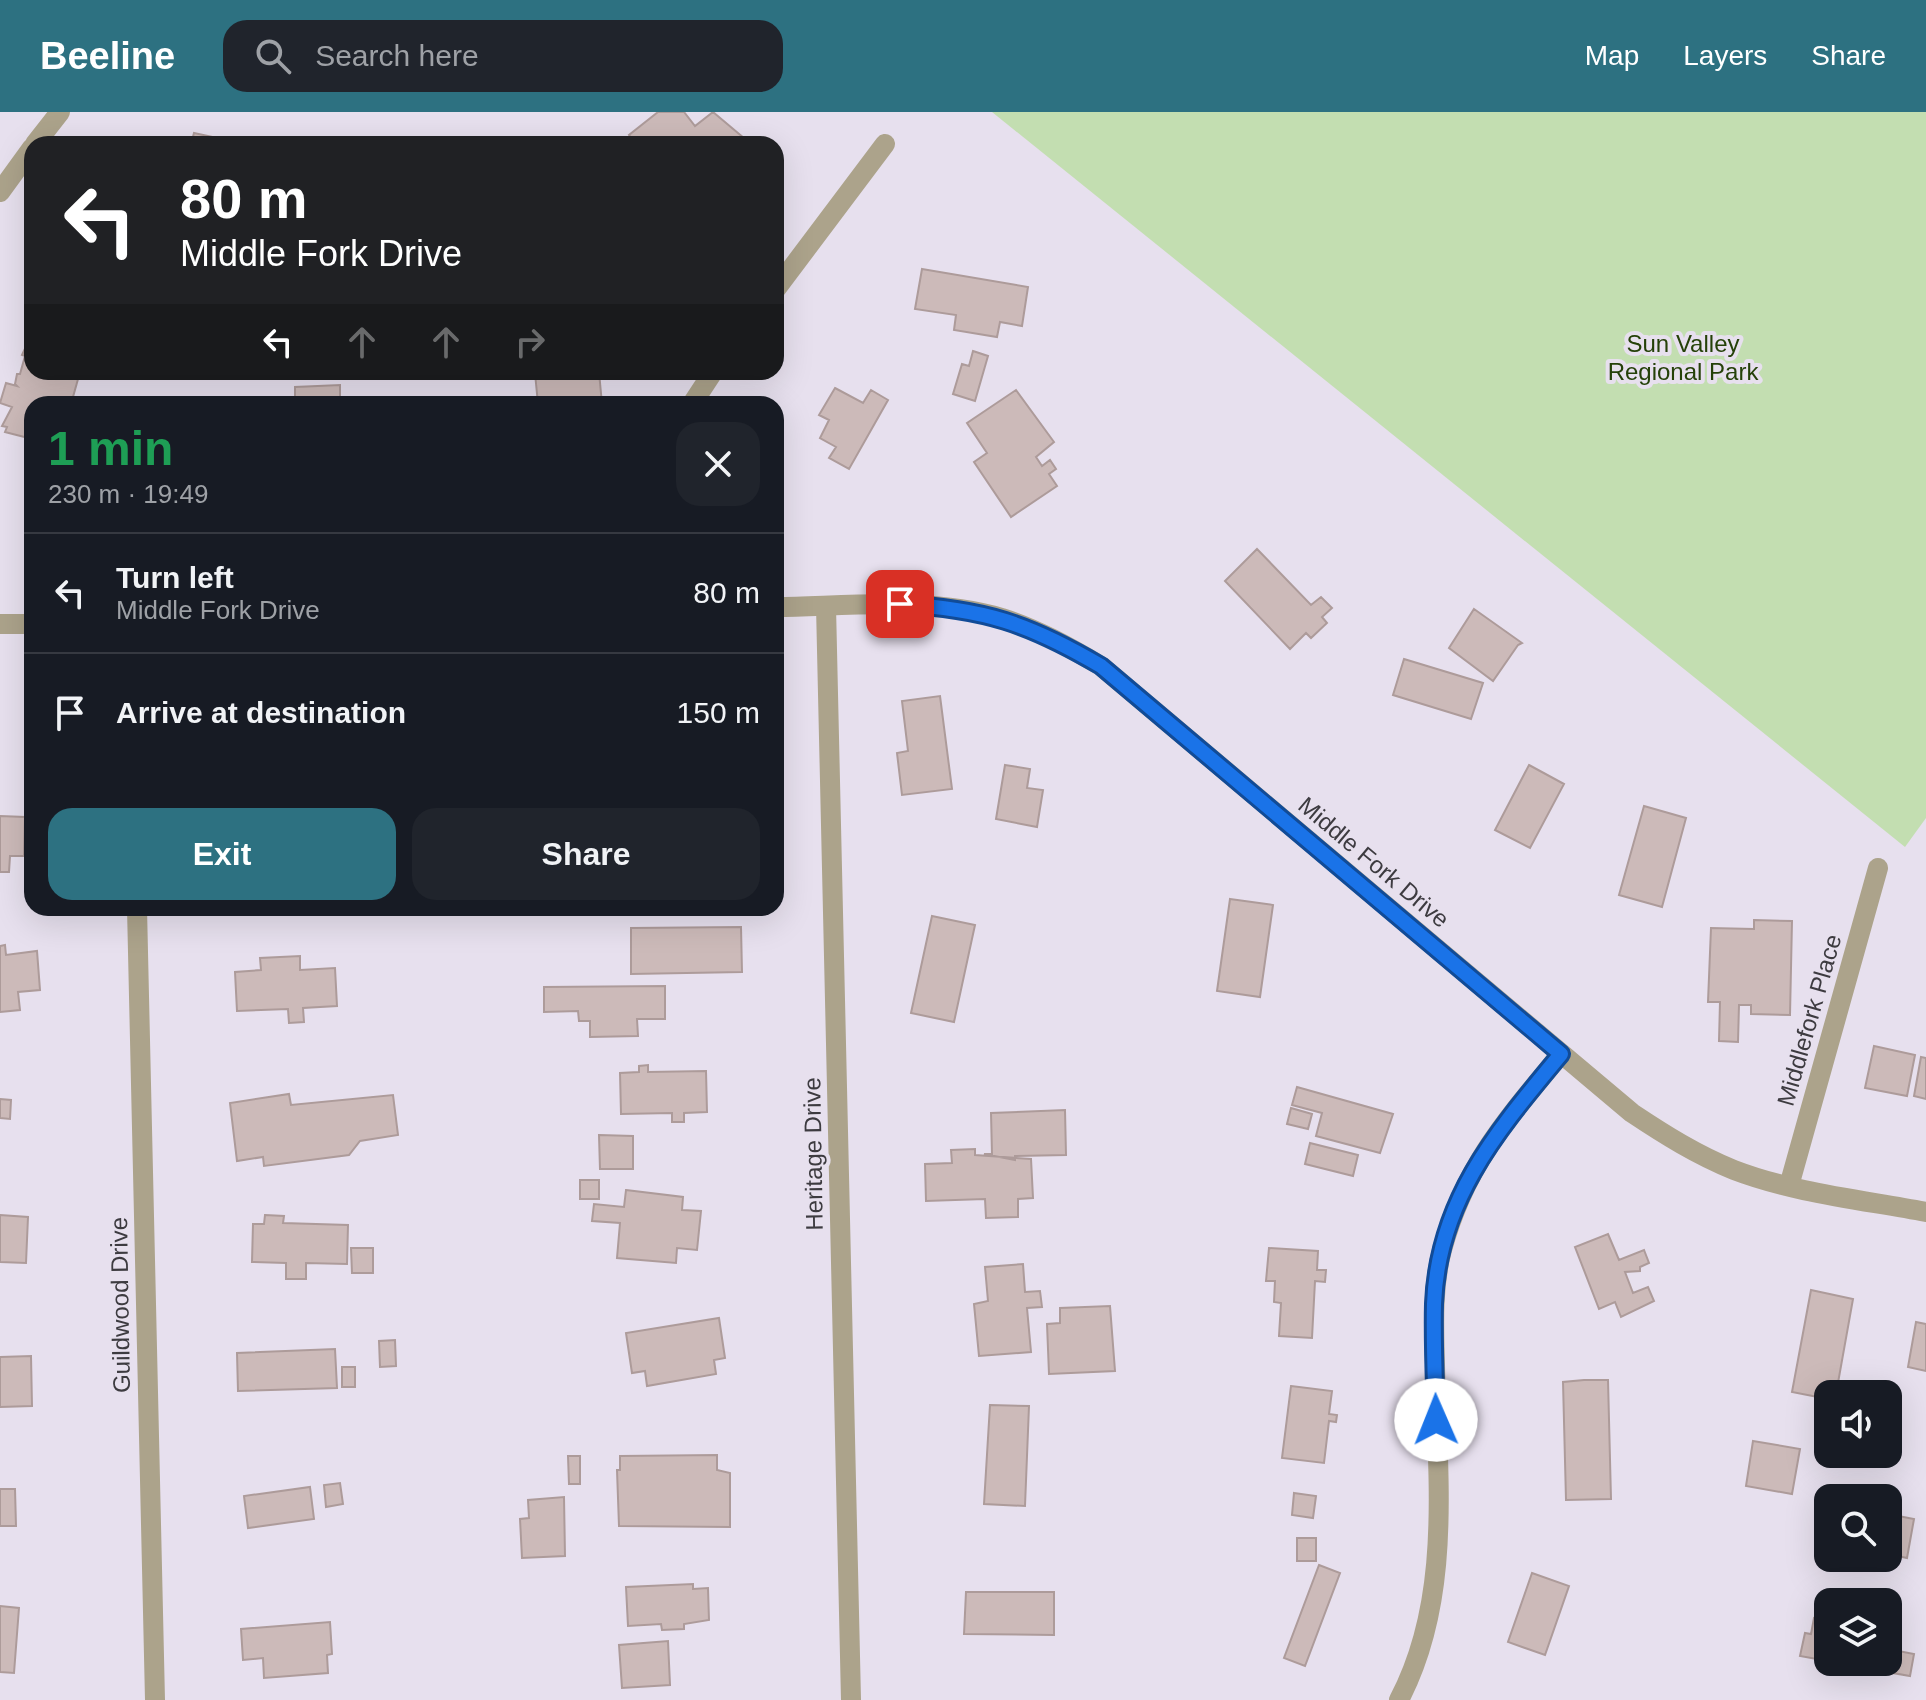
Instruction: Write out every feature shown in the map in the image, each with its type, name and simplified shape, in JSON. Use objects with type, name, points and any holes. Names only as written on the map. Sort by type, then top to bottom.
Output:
[{"type":"street","points":[[42,136],[60,112]]},
{"type":"street","points":[[784,278],[885,144]]},
{"type":"street","points":[[0,192],[24,160]]},
{"type":"street","name":"Middle Fork Drive","points":[[784,607],[900,604],[952,607],[1003,619],[1042,634],[1101,666],[1632,1113],[1681,1145],[1735,1170],[1789,1186],[1926,1212]]},
{"type":"street","name":"Heritage Drive","points":[[826,606],[851,1700]]},
{"type":"street","points":[[0,624],[24,624]]},
{"type":"street","name":"Middlefork Place","points":[[1789,1186],[1878,868]]},
{"type":"street","name":"Guildwood Drive","points":[[137,916],[155,1700]]},
{"type":"street","points":[[1399,1700],[1423,1643],[1435,1588],[1438,1538],[1434,1302],[1441,1253],[1457,1201],[1481,1155],[1561,1054]]},
{"type":"green space","name":"Sun Valley Regional Park","points":[[992,112],[1926,112],[1926,818],[1905,847]]},
{"type":"building","points":[[658,112],[684,112],[695,126],[713,112],[742,136],[630,136]]},
{"type":"building","points":[[922,269],[1028,287],[1022,326],[1000,322],[997,337],[954,330],[956,315],[915,309]]},
{"type":"building","points":[[973,351],[988,356],[975,401],[953,394],[962,364],[969,366]]},
{"type":"building","points":[[24,360],[24,380],[78,380],[73,396],[24,396],[24,437],[5,432],[7,427],[2,426],[12,407],[0,403],[6,383],[17,386],[17,374],[20,374]]},
{"type":"building","points":[[536,380],[600,380],[601,396],[537,396]]},
{"type":"building","points":[[340,385],[340,396],[295,396],[295,387]]},
{"type":"building","points":[[835,388],[863,403],[871,390],[888,400],[849,469],[829,458],[836,447],[820,438],[829,420],[819,415]]},
{"type":"building","points":[[1016,390],[1054,442],[1036,457],[1042,466],[1050,460],[1056,469],[1049,474],[1057,486],[1011,517],[974,462],[987,453],[967,423]]},
{"type":"building","points":[[1257,549],[1311,605],[1321,597],[1332,608],[1322,617],[1327,623],[1311,638],[1306,633],[1290,649],[1225,581]]},
{"type":"building","points":[[1474,609],[1522,643],[1493,681],[1449,648]]},
{"type":"building","points":[[1404,659],[1483,683],[1471,719],[1393,695]]},
{"type":"building","points":[[940,696],[952,789],[902,795],[897,753],[908,751],[902,701]]},
{"type":"building","points":[[1005,765],[1030,769],[1027,788],[1043,790],[1037,827],[996,819]]},
{"type":"building","points":[[1529,765],[1564,784],[1530,848],[1495,830]]},
{"type":"building","points":[[1644,806],[1686,818],[1662,907],[1619,895]]},
{"type":"building","points":[[0,816],[24,817],[24,856],[10,856],[9,872],[0,872]]},
{"type":"building","points":[[1230,899],[1273,905],[1260,997],[1217,991]]},
{"type":"building","points":[[932,916],[975,925],[954,1022],[911,1013]]},
{"type":"building","points":[[1754,920],[1792,921],[1790,1015],[1751,1014],[1751,1005],[1739,1005],[1738,1042],[1719,1041],[1720,1002],[1708,1002],[1711,928],[1754,929]]},
{"type":"building","points":[[741,927],[742,972],[631,974],[631,928]]},
{"type":"building","points":[[5,945],[6,955],[37,951],[40,990],[18,992],[20,1010],[0,1012],[0,946]]},
{"type":"building","points":[[300,956],[300,970],[335,968],[337,1006],[303,1008],[304,1022],[289,1023],[288,1009],[237,1011],[235,972],[261,970],[260,958]]},
{"type":"building","points":[[665,986],[665,1019],[637,1019],[638,1036],[590,1037],[590,1021],[579,1021],[578,1011],[544,1012],[544,987]]},
{"type":"building","points":[[1874,1046],[1915,1055],[1907,1096],[1865,1088]]},
{"type":"building","points":[[1921,1057],[1926,1058],[1926,1099],[1914,1096]]},
{"type":"building","points":[[648,1065],[648,1072],[706,1071],[707,1112],[684,1113],[684,1122],[672,1122],[672,1113],[621,1114],[620,1073],[639,1072],[639,1066]]},
{"type":"building","points":[[1297,1087],[1393,1114],[1380,1153],[1316,1136],[1322,1113],[1292,1105]]},
{"type":"building","points":[[289,1094],[291,1105],[393,1095],[398,1135],[360,1141],[349,1155],[264,1166],[263,1157],[237,1161],[230,1103]]},
{"type":"building","points":[[0,1099],[11,1100],[10,1119],[0,1118]]},
{"type":"building","points":[[1291,1108],[1312,1114],[1308,1129],[1287,1124]]},
{"type":"building","points":[[1065,1110],[1066,1155],[1015,1156],[1015,1160],[984,1154],[992,1154],[991,1113]]},
{"type":"building","points":[[599,1135],[633,1136],[633,1169],[600,1169]]},
{"type":"building","points":[[1310,1143],[1358,1155],[1353,1176],[1305,1164]]},
{"type":"building","points":[[975,1149],[975,1155],[1031,1159],[1033,1198],[1018,1199],[1018,1217],[986,1218],[985,1199],[926,1201],[925,1164],[952,1163],[951,1150]]},
{"type":"building","points":[[580,1180],[599,1180],[599,1199],[580,1199]]},
{"type":"building","points":[[626,1190],[683,1197],[682,1210],[701,1211],[697,1250],[677,1248],[676,1263],[617,1258],[620,1223],[592,1221],[594,1204],[624,1207]]},
{"type":"building","points":[[0,1215],[28,1217],[26,1263],[0,1262]]},
{"type":"building","points":[[265,1215],[284,1216],[283,1223],[348,1225],[347,1264],[306,1263],[306,1279],[286,1279],[286,1263],[252,1262],[253,1224],[264,1224]]},
{"type":"building","points":[[1608,1234],[1619,1260],[1644,1250],[1649,1263],[1640,1267],[1640,1271],[1625,1272],[1633,1293],[1648,1287],[1654,1301],[1621,1317],[1615,1302],[1599,1309],[1575,1247]]},
{"type":"building","points":[[351,1248],[373,1248],[373,1273],[352,1273]]},
{"type":"building","points":[[1269,1248],[1318,1251],[1317,1270],[1326,1270],[1325,1282],[1315,1281],[1312,1338],[1279,1336],[1281,1303],[1274,1302],[1275,1281],[1266,1281]]},
{"type":"building","points":[[1023,1264],[1025,1292],[1040,1291],[1042,1307],[1027,1308],[1031,1352],[979,1356],[974,1304],[988,1301],[985,1267]]},
{"type":"building","points":[[1811,1290],[1853,1299],[1839,1380],[1814,1380],[1814,1396],[1792,1392]]},
{"type":"building","points":[[1110,1306],[1115,1371],[1049,1374],[1047,1324],[1060,1323],[1060,1308]]},
{"type":"building","points":[[719,1318],[725,1358],[714,1360],[716,1374],[647,1386],[645,1371],[632,1373],[626,1333]]},
{"type":"building","points":[[1916,1322],[1926,1324],[1926,1371],[1908,1367]]},
{"type":"building","points":[[395,1340],[396,1366],[380,1367],[379,1341]]},
{"type":"building","points":[[335,1349],[337,1388],[238,1391],[237,1353]]},
{"type":"building","points":[[31,1356],[32,1406],[0,1407],[0,1357]]},
{"type":"building","points":[[342,1367],[355,1367],[355,1387],[342,1387]]},
{"type":"building","points":[[1608,1380],[1611,1499],[1566,1500],[1563,1382]]},
{"type":"building","points":[[1291,1386],[1332,1391],[1329,1414],[1337,1415],[1336,1422],[1329,1421],[1324,1463],[1282,1458]]},
{"type":"building","points":[[990,1405],[1029,1406],[1025,1506],[984,1504]]},
{"type":"building","points":[[1753,1441],[1800,1449],[1792,1494],[1746,1486]]},
{"type":"building","points":[[717,1455],[717,1470],[730,1473],[730,1527],[619,1526],[617,1470],[620,1470],[620,1456]]},
{"type":"building","points":[[568,1456],[580,1456],[580,1484],[569,1484]]},
{"type":"building","points":[[340,1483],[343,1504],[326,1507],[324,1485]]},
{"type":"building","points":[[310,1487],[314,1519],[248,1528],[244,1496]]},
{"type":"building","points":[[0,1489],[15,1489],[16,1526],[0,1526]]},
{"type":"building","points":[[1294,1493],[1316,1496],[1313,1518],[1292,1515]]},
{"type":"building","points":[[564,1497],[565,1556],[522,1558],[520,1519],[529,1518],[528,1500]]},
{"type":"building","points":[[1902,1517],[1914,1519],[1907,1558],[1902,1557]]},
{"type":"building","points":[[1297,1538],[1316,1538],[1316,1561],[1297,1561]]},
{"type":"building","points":[[1319,1565],[1340,1573],[1305,1666],[1284,1658]]},
{"type":"building","points":[[1532,1573],[1569,1586],[1545,1655],[1508,1642]]},
{"type":"building","points":[[693,1584],[693,1589],[708,1588],[709,1620],[684,1624],[684,1629],[662,1630],[661,1624],[628,1626],[626,1587]]},
{"type":"building","points":[[966,1592],[1054,1592],[1054,1635],[964,1634]]},
{"type":"building","points":[[0,1606],[19,1608],[14,1673],[0,1672]]},
{"type":"building","points":[[1814,1618],[1814,1658],[1800,1656],[1805,1633],[1811,1634]]},
{"type":"building","points":[[330,1622],[332,1654],[327,1655],[328,1673],[264,1678],[263,1658],[243,1660],[241,1629]]},
{"type":"building","points":[[668,1641],[670,1685],[622,1688],[619,1645]]},
{"type":"building","points":[[1902,1652],[1914,1654],[1910,1676],[1902,1675]]},
{"type":"route","points":[[900,604],[952,607],[1003,619],[1054,639],[1101,666],[1561,1054],[1481,1155],[1457,1201],[1441,1253],[1434,1302],[1436,1420]]}]
